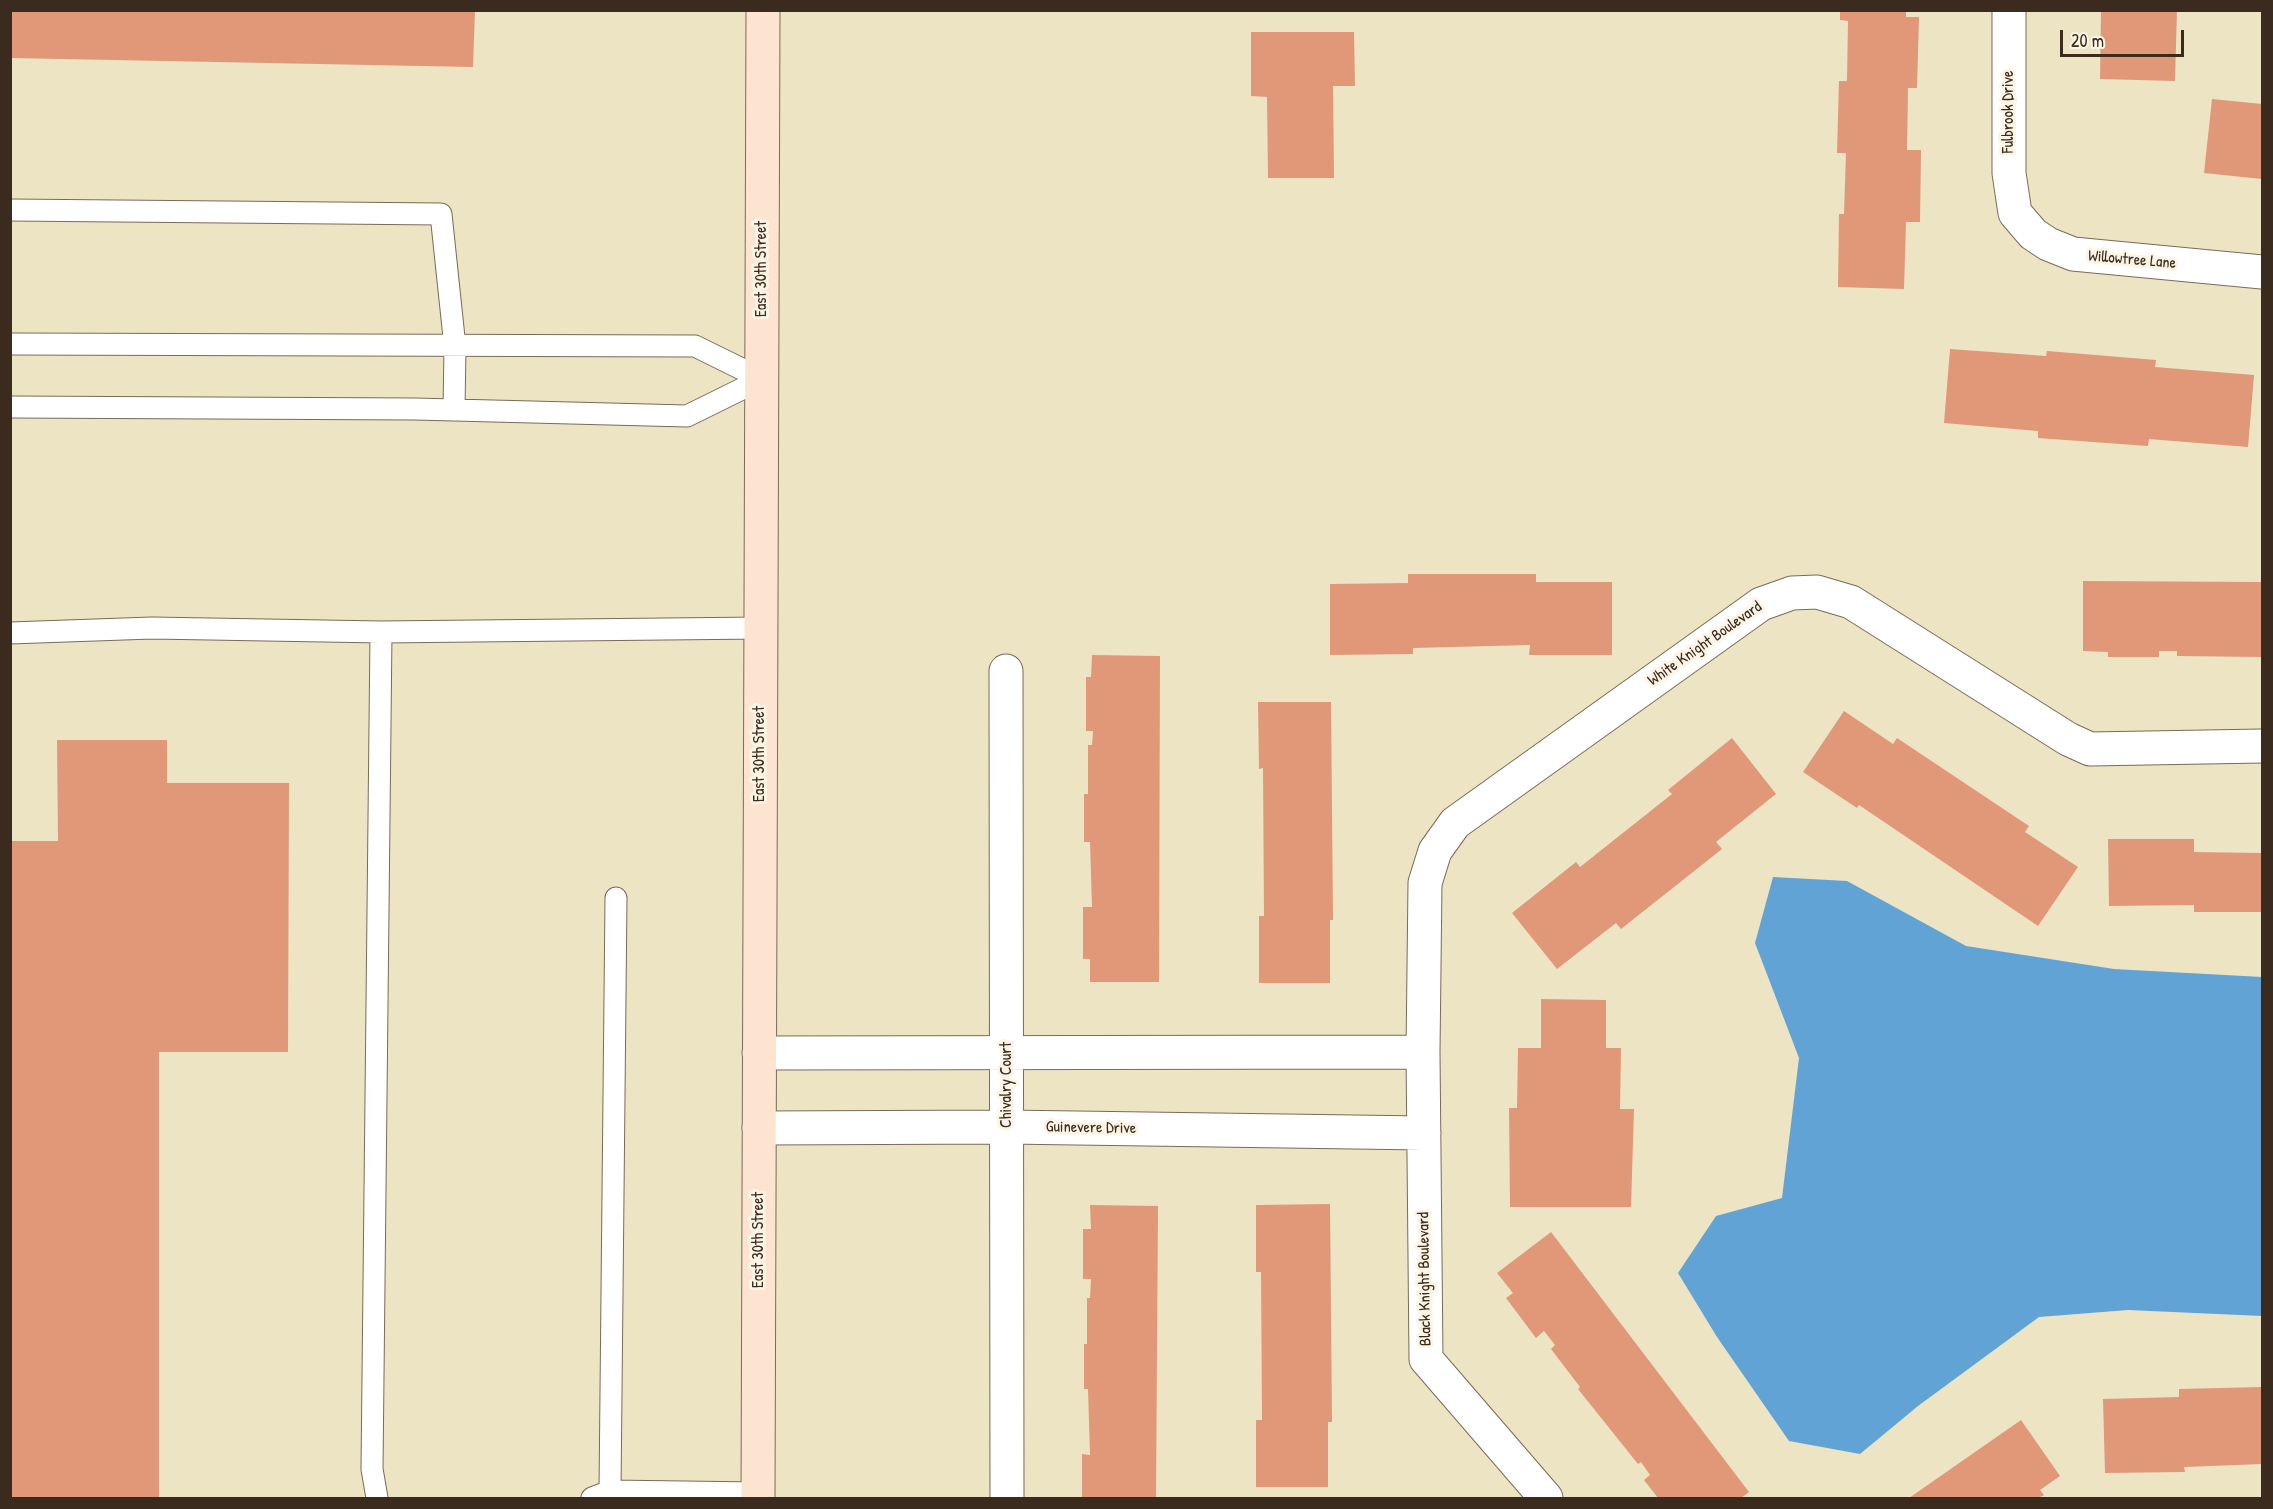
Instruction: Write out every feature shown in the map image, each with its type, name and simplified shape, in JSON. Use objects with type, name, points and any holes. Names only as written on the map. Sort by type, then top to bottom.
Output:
[{"type":"main road","name":"East 30th Street","points":[[758,1496],[763,10]]},
{"type":"street","name":"Fulbrook Drive","points":[[2009,10],[2010,173],[2015,213]]},
{"type":"street","name":"Willowtree Lane","points":[[2015,213],[2033,234],[2073,254],[2262,272]]},
{"type":"street","name":"White Knight Boulevard","points":[[1423,1088],[1425,884],[1436,851],[1455,823],[1770,599],[1792,593],[1817,592],[1851,602],[2068,740],[2090,749],[2262,746]]},
{"type":"street","name":"Chivalry Court","points":[[1006,671],[1007,1498]]},
{"type":"street","points":[[759,1053],[1423,1052]]},
{"type":"street","name":"Black Knight Boulevard","points":[[1423,1088],[1426,1359],[1546,1498]]},
{"type":"street","name":"Guinevere Drive","points":[[759,1128],[1007,1127],[1424,1133]]},
{"type":"lane","points":[[10,210],[441,214],[455,346],[454,410]]},
{"type":"lane","points":[[10,344],[695,346],[762,379]]},
{"type":"lane","points":[[10,407],[454,410],[687,416],[762,379]]},
{"type":"lane","points":[[10,633],[152,628],[381,632],[761,628]]},
{"type":"lane","points":[[377,1498],[372,1457],[381,632]]},
{"type":"lane","points":[[616,898],[601,1495],[758,1496]]},
{"type":"water","points":[[1773,877],[1847,881],[1966,946],[2114,969],[2262,977],[2262,1316],[2128,1310],[2039,1317],[1918,1406],[1860,1454],[1789,1441],[1717,1337],[1678,1273],[1716,1216],[1782,1198],[1799,1058],[1755,943]]},
{"type":"building","points":[[10,10],[475,10],[473,67],[10,58]]},
{"type":"building","points":[[1840,10],[1906,10],[1906,17],[1919,17],[1917,88],[1908,88],[1907,150],[1921,150],[1920,222],[1906,222],[1904,289],[1838,287],[1839,214],[1844,214],[1846,153],[1837,153],[1839,81],[1847,81],[1848,21],[1840,20]]},
{"type":"building","points":[[2101,10],[2177,10],[2175,81],[2100,79]]},
{"type":"building","points":[[1251,32],[1354,32],[1355,86],[1333,86],[1334,178],[1268,178],[1267,97],[1251,96]]},
{"type":"building","points":[[2212,99],[2262,104],[2262,179],[2204,173]]},
{"type":"building","points":[[1950,349],[2046,356],[2047,351],[2156,360],[2155,367],[2254,375],[2248,447],[2149,439],[2148,446],[2038,438],[2038,431],[1944,423]]},
{"type":"building","points":[[1408,574],[1536,574],[1536,582],[1612,582],[1612,655],[1529,655],[1530,645],[1413,648],[1413,654],[1330,655],[1330,584],[1408,583]]},
{"type":"building","points":[[2083,581],[2262,582],[2262,657],[2177,656],[2177,651],[2159,651],[2159,657],[2108,657],[2108,652],[2083,651]]},
{"type":"building","points":[[1092,655],[1160,656],[1159,982],[1090,982],[1090,959],[1083,959],[1083,907],[1092,907],[1090,842],[1084,842],[1084,794],[1088,794],[1088,745],[1092,745],[1093,731],[1086,731],[1086,677],[1091,677]]},
{"type":"building","points":[[1258,702],[1331,702],[1333,920],[1330,920],[1330,983],[1259,983],[1259,916],[1264,916],[1263,768],[1259,769]]},
{"type":"building","points":[[1844,711],[1893,744],[1897,738],[2029,826],[2025,832],[2078,867],[2038,926],[1859,805],[1857,808],[1803,772]]},
{"type":"building","points":[[1732,738],[1776,794],[1716,842],[1722,849],[1621,929],[1616,923],[1557,969],[1512,913],[1576,862],[1580,867],[1672,794],[1668,790]]},
{"type":"building","points":[[57,740],[167,740],[167,783],[289,783],[288,1052],[159,1052],[159,1498],[10,1498],[10,841],[58,841]]},
{"type":"building","points":[[2108,839],[2194,839],[2194,852],[2262,853],[2262,912],[2194,912],[2194,905],[2109,906]]},
{"type":"building","points":[[1541,999],[1606,1000],[1606,1048],[1621,1048],[1620,1109],[1634,1109],[1631,1207],[1510,1207],[1509,1108],[1517,1108],[1518,1048],[1541,1048]]},
{"type":"building","points":[[1330,1204],[1332,1422],[1328,1422],[1328,1487],[1256,1487],[1256,1420],[1262,1420],[1261,1272],[1256,1272],[1256,1205]]},
{"type":"building","points":[[1090,1205],[1158,1206],[1156,1498],[1082,1498],[1082,1454],[1090,1455],[1088,1389],[1084,1389],[1084,1344],[1087,1344],[1087,1298],[1090,1298],[1091,1279],[1083,1279],[1083,1229],[1091,1229]]},
{"type":"building","points":[[1551,1232],[1749,1492],[1741,1498],[1658,1498],[1644,1480],[1650,1475],[1641,1462],[1638,1464],[1578,1389],[1580,1387],[1551,1349],[1555,1345],[1544,1331],[1536,1338],[1506,1298],[1513,1293],[1497,1273]]},
{"type":"building","points":[[2262,1387],[2262,1464],[2184,1467],[2185,1472],[2105,1473],[2103,1399],[2179,1397],[2179,1389]]},
{"type":"building","points":[[2021,1420],[2060,1476],[2040,1490],[2044,1495],[2038,1498],[1909,1498]]}]
